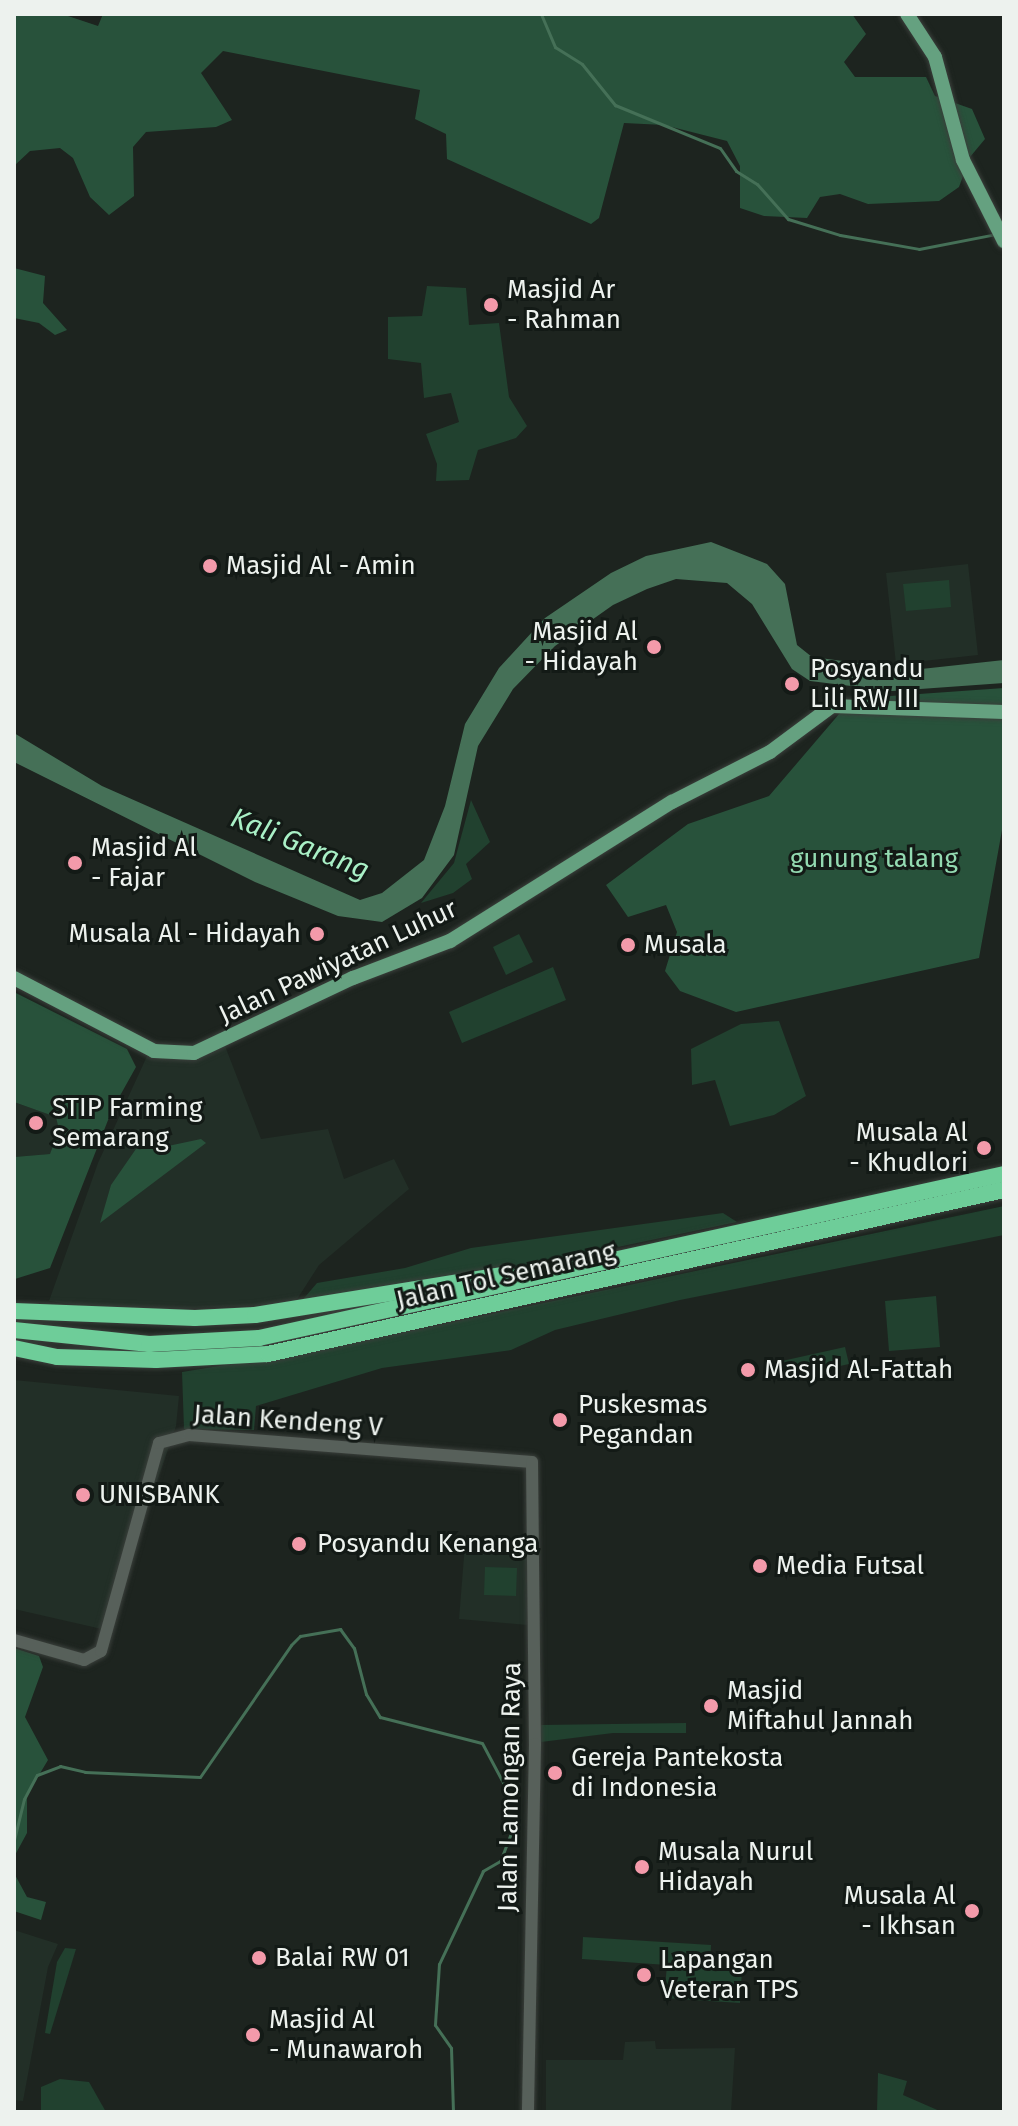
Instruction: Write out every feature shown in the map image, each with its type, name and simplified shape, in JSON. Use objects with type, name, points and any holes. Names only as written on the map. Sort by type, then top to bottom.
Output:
[{"type":"highway","name":"Jalan Tol Semarang","points":[[14,1330],[149,1344],[259,1338],[1004,1174]]},
{"type":"highway","name":"Jalan Tol Semarang","points":[[14,1348],[57,1357],[156,1360],[268,1354],[1004,1190]]},
{"type":"highway","points":[[14,1311],[195,1318],[255,1315],[634,1257]]},
{"type":"main road","points":[[907,14],[935,57],[963,160],[1003,239]]},
{"type":"main road","name":"Jalan Pawiyatan Luhur","points":[[14,978],[154,1051],[180,1055],[203,1050],[340,984],[450,941],[672,802],[770,752],[832,706],[1004,712]]},
{"type":"street","name":"Jalan Kendeng V","points":[[14,1640],[84,1660],[101,1651],[159,1443],[189,1435],[532,1462]]},
{"type":"street","name":"Jalan Lamongan Raya","points":[[528,2112],[535,1744],[532,1462]]},
{"type":"shaded area","points":[[427,286],[466,288],[469,325],[499,323],[509,397],[527,426],[516,438],[478,450],[469,480],[436,481],[437,464],[426,434],[459,422],[451,393],[424,398],[421,363],[388,359],[388,317],[422,316]]},
{"type":"shaded area","points":[[711,542],[767,564],[785,584],[797,645],[812,657],[912,670],[1004,660],[1004,683],[892,691],[810,681],[792,669],[752,604],[727,583],[676,579],[647,589],[613,605],[555,646],[513,689],[478,746],[454,855],[422,898],[382,922],[338,916],[255,882],[14,762],[14,733],[102,786],[360,900],[382,893],[424,860],[445,806],[465,724],[499,668],[545,618],[611,573],[646,556]]},
{"type":"shaded area","points":[[968,564],[978,655],[896,664],[886,573]]},
{"type":"shaded area","points":[[949,580],[951,607],[906,611],[903,584]]},
{"type":"shaded area","points":[[471,800],[490,842],[466,864],[472,879],[453,893],[421,903],[454,863]]},
{"type":"shaded area","points":[[519,934],[533,962],[506,975],[493,947]]},
{"type":"shaded area","points":[[553,967],[566,1000],[462,1043],[449,1012]]},
{"type":"shaded area","points":[[779,1021],[806,1096],[774,1115],[730,1126],[715,1080],[692,1085],[691,1049],[741,1024]]},
{"type":"shaded area","points":[[225,1046],[261,1139],[328,1129],[344,1179],[394,1159],[409,1189],[319,1265],[294,1304],[119,1311],[49,1301],[98,1163],[148,1054],[188,1060]]},
{"type":"shaded area","name":"STIP Farming Semarang","points":[[14,1102],[57,1117],[59,1130],[51,1154],[14,1157]]},
{"type":"shaded area","points":[[1004,1206],[1004,1235],[680,1300],[555,1330],[511,1350],[382,1368],[256,1406],[254,1430],[184,1429],[182,1372],[325,1349]]},
{"type":"shaded area","points":[[723,1213],[737,1222],[532,1265],[299,1304],[317,1283],[405,1268],[471,1248]]},
{"type":"shaded area","points":[[936,1296],[940,1347],[889,1351],[885,1301]]},
{"type":"shaded area","points":[[845,1347],[849,1364],[786,1378],[782,1361]]},
{"type":"shaded area","name":"UNISBANK","points":[[14,1380],[179,1396],[176,1426],[106,1630],[14,1609]]},
{"type":"shaded area","points":[[465,1544],[527,1548],[527,1625],[459,1619]]},
{"type":"shaded area","points":[[485,1567],[517,1568],[516,1596],[484,1595]]},
{"type":"shaded area","points":[[686,1723],[686,1733],[613,1733],[541,1742],[541,1725]]},
{"type":"shaded area","points":[[14,1930],[58,1944],[48,1967],[23,2101],[14,2100]]},
{"type":"shaded area","points":[[583,1937],[711,1945],[710,1968],[742,1970],[740,2003],[664,1998],[667,1965],[582,1959]]},
{"type":"shaded area","points":[[65,1948],[76,1949],[50,2034],[45,2033],[57,1962]]},
{"type":"shaded area","points":[[655,2041],[656,2049],[735,2048],[731,2112],[546,2112],[546,2060],[623,2060],[625,2042]]},
{"type":"shaded area","points":[[878,2073],[907,2081],[903,2095],[942,2112],[877,2112]]},
{"type":"shaded area","points":[[60,2079],[89,2082],[106,2112],[41,2112],[41,2087]]},
{"type":"green space","points":[[14,14],[62,14],[98,26],[103,14],[852,14],[866,34],[844,62],[855,77],[926,77],[935,96],[972,109],[985,139],[970,157],[959,187],[939,201],[868,204],[840,194],[820,197],[807,218],[764,216],[740,208],[740,166],[727,141],[664,125],[624,123],[599,218],[591,224],[447,159],[446,134],[415,119],[420,90],[223,51],[201,73],[232,120],[216,127],[146,132],[133,147],[134,196],[109,215],[90,197],[73,158],[60,148],[30,151],[14,166]]},
{"type":"green space","points":[[14,268],[45,276],[43,303],[67,330],[55,335],[39,323],[14,318]]},
{"type":"green space","name":"gunung talang","points":[[1004,688],[1004,819],[979,958],[736,1012],[680,991],[665,971],[677,932],[666,905],[628,917],[606,885],[688,824],[769,796],[857,693],[891,696]]},
{"type":"green space","points":[[14,992],[127,1049],[136,1067],[112,1110],[50,1268],[15,1279],[14,1157],[50,1154],[59,1130],[56,1117],[14,1102]]},
{"type":"green space","points":[[147,1133],[168,1146],[201,1139],[206,1143],[100,1223],[111,1185]]},
{"type":"green space","points":[[14,1648],[39,1656],[43,1667],[25,1717],[48,1760],[27,1795],[27,1833],[14,1857]]},
{"type":"green space","points":[[14,1873],[27,1897],[46,1902],[41,1920],[14,1911]]},
{"type":"waterway","points":[[541,14],[555,47],[582,64],[615,105],[720,148],[736,171],[757,184],[788,219],[840,235],[919,249],[996,234]]},
{"type":"waterway","points":[[14,1840],[24,1799],[37,1775],[60,1766],[85,1772],[200,1777],[291,1645],[300,1636],[340,1629],[354,1648],[366,1694],[380,1717],[482,1743],[507,1790],[511,1833],[500,1861],[483,1871],[439,1964],[435,2025],[451,2048],[453,2112]]},
{"type":"place","name":"Masjid Ar - Rahman","points":[[491,305]]},
{"type":"place","name":"Masjid Al - Amin","points":[[210,566]]},
{"type":"place","name":"Masjid Al - Hidayah","points":[[654,647]]},
{"type":"place","name":"Posyandu Lili RW III","points":[[792,684]]},
{"type":"place","name":"Masjid Al - Fajar","points":[[75,863]]},
{"type":"place","name":"Musala Al - Hidayah","points":[[317,934]]},
{"type":"place","name":"Musala","points":[[628,945]]},
{"type":"place","name":"STIP Farming Semarang","points":[[36,1123]]},
{"type":"place","name":"Musala Al - Khudlori","points":[[984,1148]]},
{"type":"place","name":"Masjid Al-Fattah","points":[[748,1370]]},
{"type":"place","name":"Puskesmas Pegandan","points":[[560,1420]]},
{"type":"place","name":"UNISBANK","points":[[83,1495]]},
{"type":"place","name":"Posyandu Kenanga","points":[[299,1544]]},
{"type":"place","name":"Media Futsal","points":[[760,1566]]},
{"type":"place","name":"Masjid Miftahul Jannah","points":[[711,1706]]},
{"type":"place","name":"Gereja Pantekosta di Indonesia","points":[[555,1773]]},
{"type":"place","name":"Musala Nurul Hidayah","points":[[642,1867]]},
{"type":"place","name":"Musala Al - Ikhsan","points":[[972,1911]]},
{"type":"place","name":"Balai RW 01","points":[[259,1958]]},
{"type":"place","name":"Lapangan Veteran TPS","points":[[644,1975]]},
{"type":"place","name":"Masjid Al - Munawaroh","points":[[253,2035]]},
{"type":"water label","name":"Kali Garang","points":[[300,844]]}]
